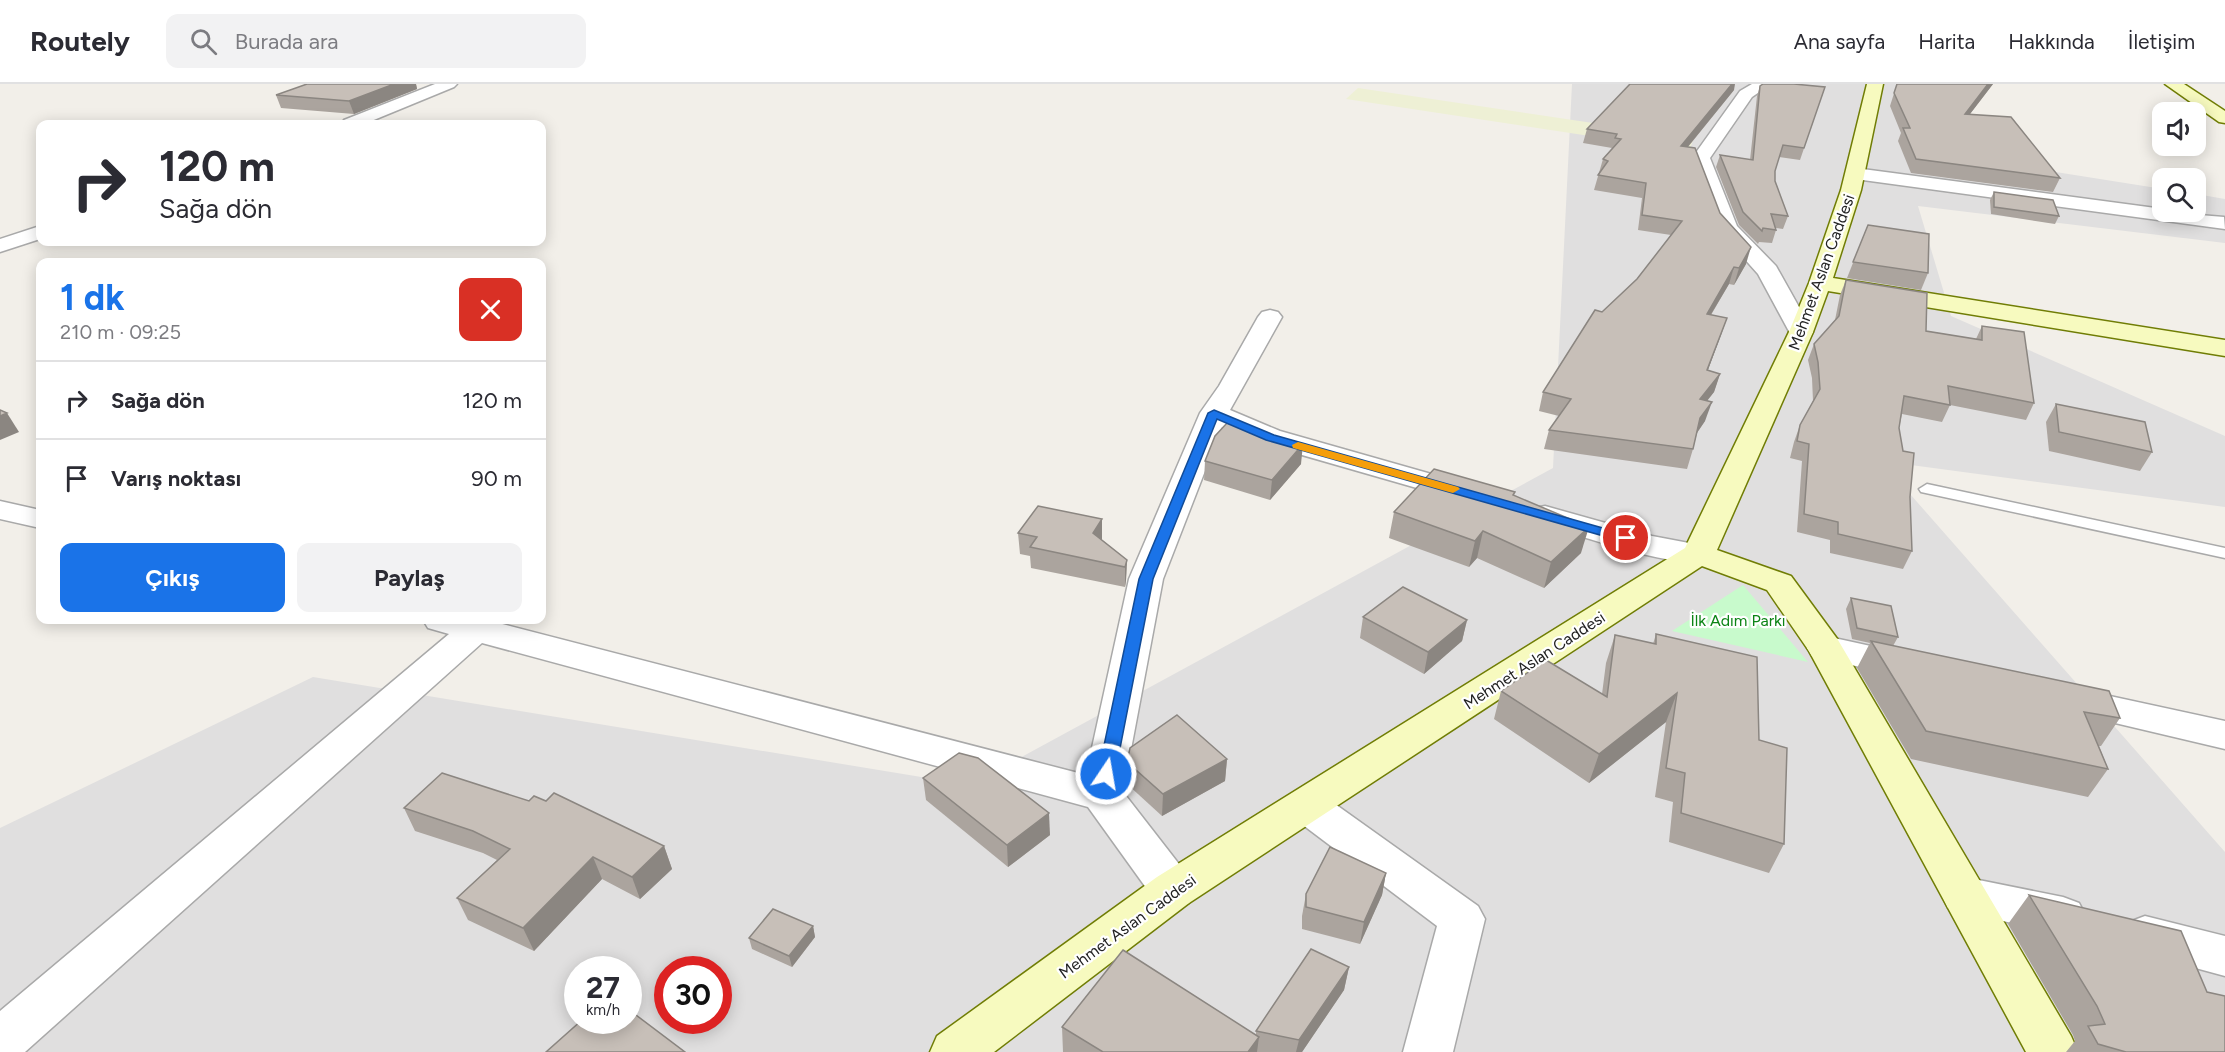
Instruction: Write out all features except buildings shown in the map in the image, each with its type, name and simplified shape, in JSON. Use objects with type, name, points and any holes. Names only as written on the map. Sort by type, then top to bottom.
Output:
[{"type":"street","points":[[360,120],[449,84]]},
{"type":"street","points":[[1763,84],[1746,94],[1701,158],[1727,228],[1768,271],[1801,332]]},
{"type":"street","name":"Mehmet Aslan Caddesi","points":[[955,1052],[1173,890],[1700,554],[1801,332],[1820,283],[1855,174],[1875,84]]},
{"type":"street","points":[[2173,84],[2225,118]]},
{"type":"street","points":[[1855,174],[2224,223]]},
{"type":"street","points":[[0,246],[36,233]]},
{"type":"street","points":[[1820,283],[1892,297],[2225,348]]},
{"type":"street","points":[[1102,795],[1146,579],[1214,413],[1232,386],[1270,317]]},
{"type":"street","points":[[1214,413],[1270,438],[1488,499]]},
{"type":"street","points":[[1522,509],[1648,545],[1700,554],[1779,583],[1825,648],[2053,1052]]},
{"type":"street","points":[[0,510],[36,518]]},
{"type":"street","points":[[0,1042],[458,624],[1102,795],[1173,890]]},
{"type":"street","points":[[1825,648],[1946,674]]},
{"type":"street","points":[[2036,693],[2225,735]]},
{"type":"street","points":[[1306,805],[1462,919],[1428,1052]]},
{"type":"street","points":[[1964,895],[2225,956]]},
{"type":"lane","points":[[1927,489],[2225,553]]},
{"type":"shaded area","points":[[1572,84],[1972,84],[1911,149],[2152,187],[2152,222],[2206,222],[2206,196],[2225,199],[2225,243],[1918,206],[1951,316],[2225,436],[2225,507],[1881,461],[2225,852],[2225,1052],[0,1052],[0,828],[313,677],[970,785],[1553,468]]},
{"type":"green space","points":[[1358,88],[1694,138],[1689,151],[1346,99]]},
{"type":"green space","name":"İlk Adım Parkı","points":[[1743,585],[1808,662],[1672,631]]},
{"type":"slow traffic","points":[[1298,445],[1453,489]]},
{"type":"route","points":[[1106,774],[1146,579],[1214,413],[1270,438],[1626,538]]}]
